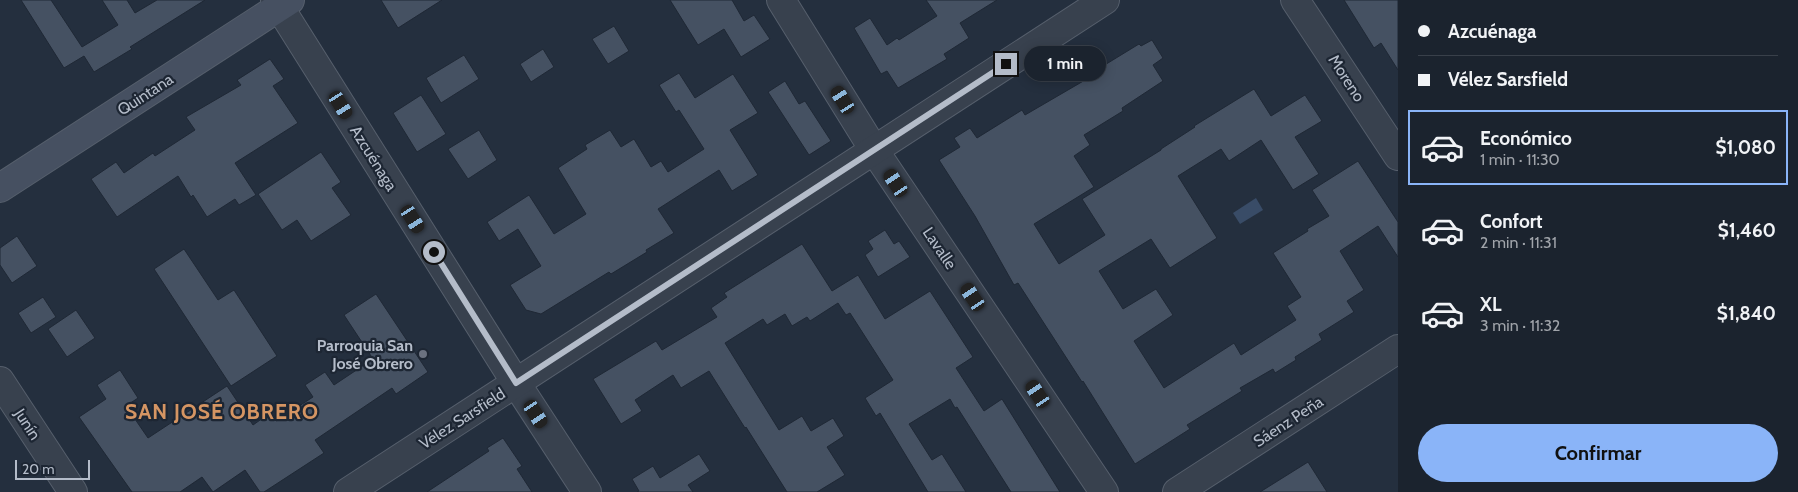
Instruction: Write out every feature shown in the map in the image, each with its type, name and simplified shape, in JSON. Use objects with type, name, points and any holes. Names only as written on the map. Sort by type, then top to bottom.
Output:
[{"type":"main road","name":"Quintana","points":[[0,188],[282,2]]},
{"type":"street","name":"Lavalle","points":[[780,0],[874,150],[1104,492]]},
{"type":"street","name":"Vélez Sarsfield","points":[[348,492],[1105,0]]},
{"type":"street","name":"Moreno","points":[[1296,0],[1398,156]]},
{"type":"street","name":"Azcuénaga","points":[[282,2],[516,383],[587,492]]},
{"type":"street","name":"Sáenz Peña","points":[[1177,492],[1398,349]]},
{"type":"street","name":"Junín","points":[[0,381],[73,492]]},
{"type":"water","points":[[1256,198],[1263,210],[1240,224],[1233,213]]},
{"type":"building","points":[[21,0],[51,0],[82,47],[118,25],[102,0],[127,0],[135,13],[157,0],[205,0],[94,72],[84,56],[64,68]]},
{"type":"building","points":[[381,0],[442,0],[398,28]]},
{"type":"building","points":[[670,0],[732,0],[744,21],[754,15],[770,39],[741,57],[724,29],[698,45]]},
{"type":"building","points":[[926,0],[997,0],[960,23],[969,38],[944,54],[947,59],[898,88],[887,71],[881,74],[854,28],[870,18],[887,45],[897,38],[899,40],[937,16]]},
{"type":"building","points":[[1344,0],[1398,0],[1398,70],[1381,43],[1374,48]]},
{"type":"building","points":[[614,26],[629,51],[608,64],[592,39]]},
{"type":"building","points":[[1152,40],[1163,58],[1153,65],[1163,81],[1122,108],[1123,111],[1084,135],[1090,145],[1074,156],[1094,187],[1034,224],[1059,264],[1105,235],[1082,199],[1254,89],[1271,116],[1305,95],[1322,121],[1295,137],[1319,174],[1293,190],[1261,140],[1229,161],[1221,149],[1178,176],[1217,238],[1170,268],[1151,239],[1099,271],[1123,309],[1156,289],[1173,315],[1134,341],[1164,388],[1234,343],[1241,355],[1296,320],[1287,306],[1301,297],[1273,253],[1329,216],[1312,190],[1358,161],[1398,222],[1398,257],[1378,226],[1340,251],[1364,290],[1347,301],[1354,312],[1319,334],[1322,340],[1295,357],[1296,360],[1275,373],[1273,369],[1240,388],[1242,391],[1187,425],[1190,429],[1135,464],[1018,283],[1014,285],[975,216],[939,160],[960,147],[954,138],[970,128],[977,138],[1022,110],[1025,115],[1104,69],[1103,66],[1139,44],[1141,46]]},
{"type":"building","points":[[543,49],[554,67],[531,82],[520,64]]},
{"type":"building","points":[[464,55],[479,79],[441,103],[426,78]]},
{"type":"building","points":[[270,59],[284,79],[273,86],[298,123],[235,163],[256,195],[239,205],[235,199],[207,217],[193,195],[191,197],[178,176],[117,217],[91,179],[116,162],[124,173],[153,153],[155,156],[195,130],[186,117],[241,85],[237,80]]},
{"type":"building","points":[[679,73],[695,98],[733,74],[758,113],[730,130],[758,175],[732,191],[719,170],[658,209],[674,233],[611,274],[609,272],[541,314],[526,310],[510,285],[541,266],[518,229],[499,241],[487,222],[529,195],[554,234],[586,214],[558,168],[587,149],[585,145],[610,130],[621,147],[634,139],[651,167],[661,161],[668,172],[704,149],[679,110],[676,112],[659,85]]},
{"type":"building","points":[[785,81],[799,104],[805,101],[831,141],[809,155],[768,92]]},
{"type":"building","points":[[421,95],[446,134],[417,152],[393,113]]},
{"type":"building","points":[[479,130],[497,160],[468,179],[448,149]]},
{"type":"building","points":[[321,152],[341,182],[332,188],[351,215],[311,241],[297,220],[282,230],[258,194]]},
{"type":"building","points":[[885,230],[894,244],[899,241],[910,257],[878,277],[865,255],[873,249],[868,241]]},
{"type":"building","points":[[17,236],[37,266],[12,283],[0,265],[0,248]]},
{"type":"building","points":[[802,244],[832,291],[858,275],[885,319],[930,291],[973,357],[956,368],[984,411],[1002,399],[1060,492],[1011,492],[950,399],[909,424],[932,460],[942,454],[966,492],[928,492],[880,413],[876,416],[865,398],[893,380],[850,313],[846,315],[838,303],[810,321],[807,317],[792,326],[785,314],[767,325],[763,319],[725,343],[779,430],[802,416],[811,431],[833,418],[844,436],[827,447],[845,475],[817,492],[787,492],[709,371],[681,388],[673,375],[635,400],[642,411],[621,424],[593,379],[656,341],[662,350],[717,317],[711,308],[727,297],[724,293]]},
{"type":"building","points":[[184,249],[218,300],[234,290],[277,356],[231,386],[154,269]]},
{"type":"building","points":[[376,294],[428,372],[396,394],[392,388],[315,440],[324,453],[264,492],[260,492],[245,470],[213,492],[202,477],[180,492],[132,492],[79,417],[106,399],[97,385],[120,370],[138,398],[126,406],[148,438],[227,386],[253,425],[270,413],[276,421],[313,397],[305,385],[325,372],[334,385],[373,359],[344,315]]},
{"type":"building","points":[[43,297],[56,317],[31,333],[18,313]]},
{"type":"building","points":[[76,310],[95,338],[67,357],[48,329]]},
{"type":"building","points":[[503,438],[522,466],[517,469],[532,492],[427,492],[489,451],[487,448]]},
{"type":"building","points":[[699,454],[710,471],[688,485],[693,492],[637,492],[639,491],[632,479],[653,466],[660,478]]},
{"type":"building","points":[[1308,462],[1327,492],[1260,492]]},
{"type":"place","name":"Parroquia San José Obrero","points":[[423,354]]},
{"type":"district","name":"SAN JOSÉ OBRERO","points":[[222,412]]},
{"type":"route","points":[[434,252],[516,383],[1006,64]]}]
